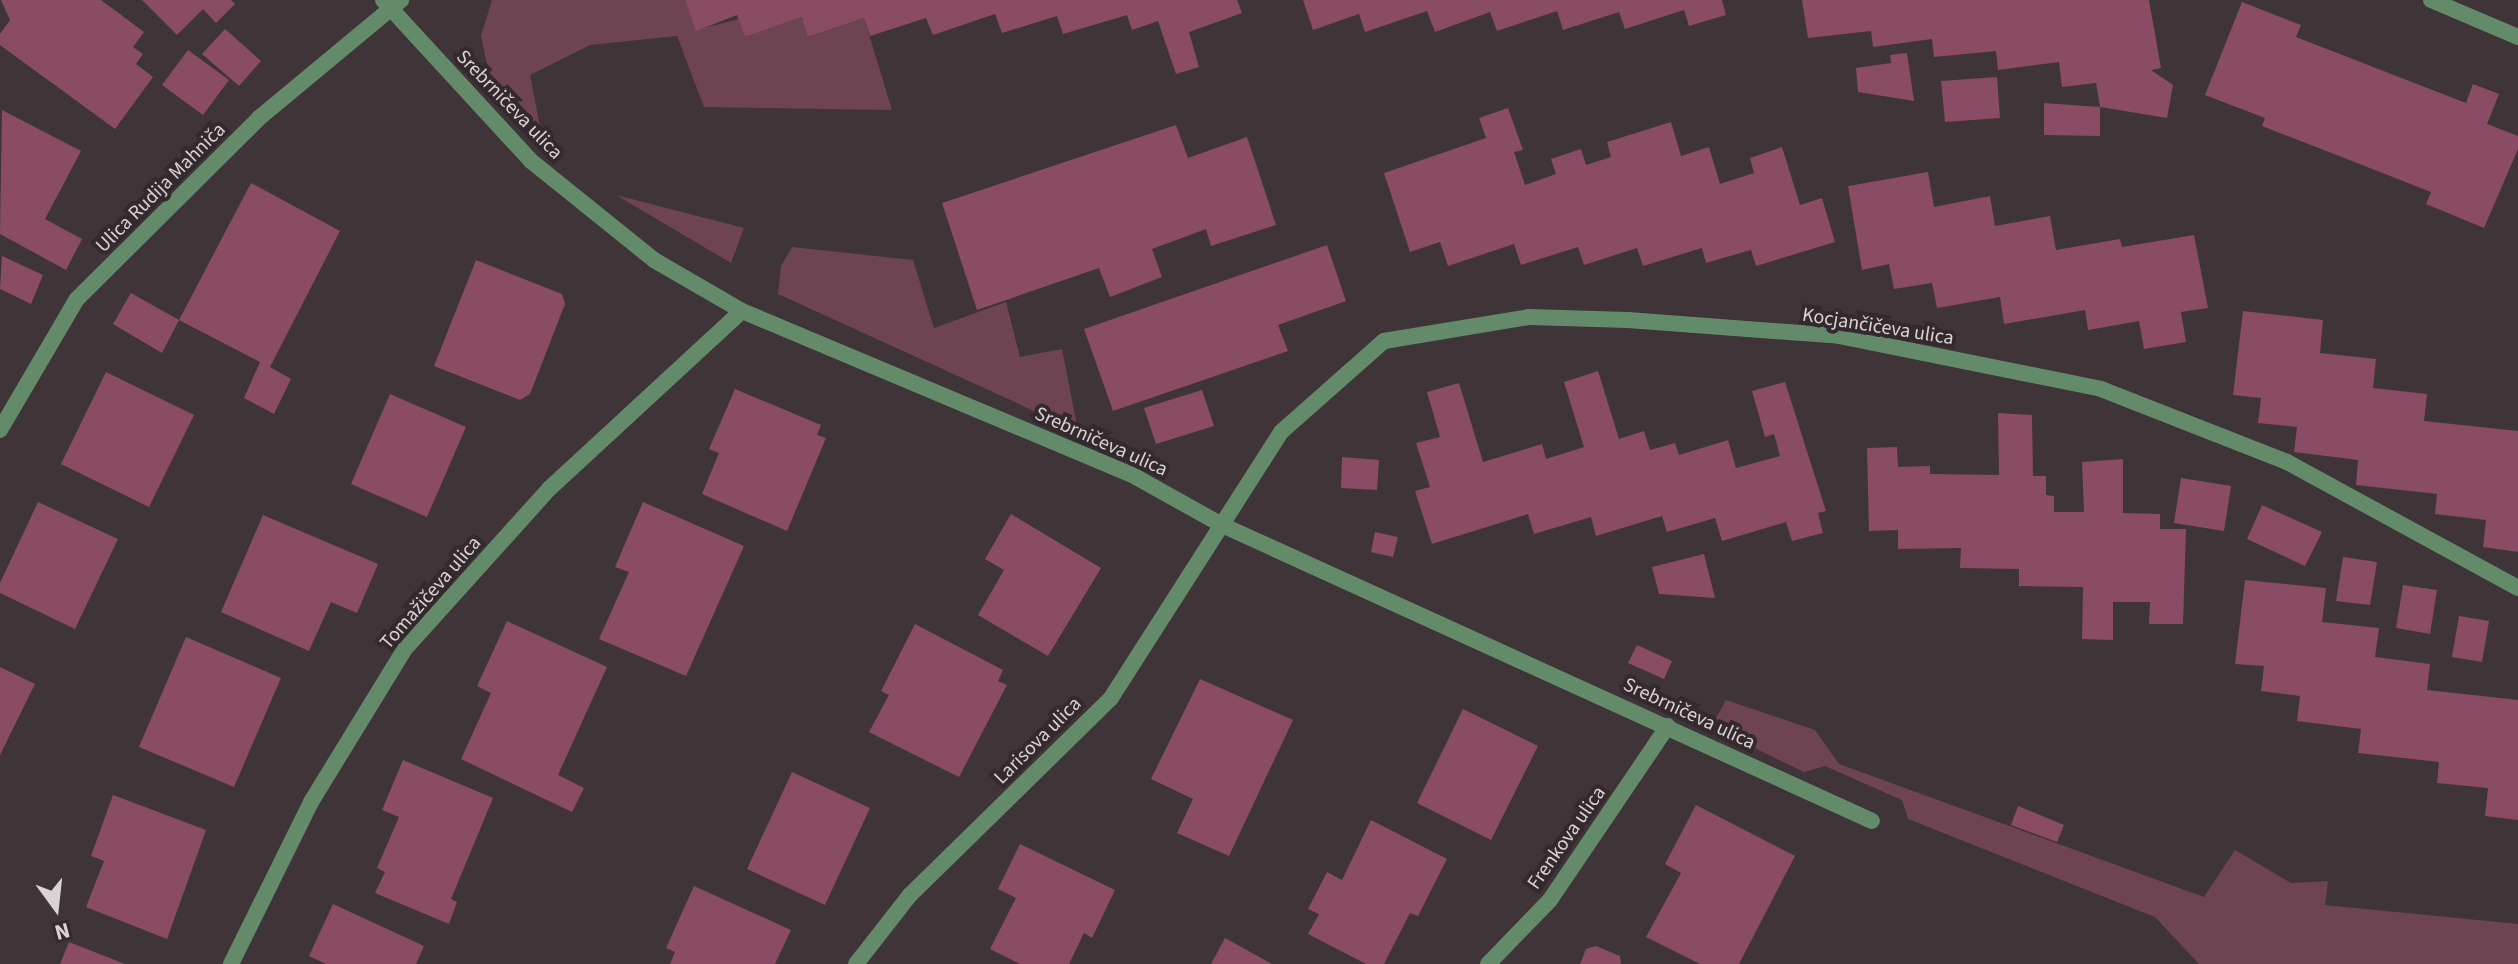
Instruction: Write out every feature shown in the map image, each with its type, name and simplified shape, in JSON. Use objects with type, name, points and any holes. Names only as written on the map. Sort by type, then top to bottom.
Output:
[{"type":"street","points":[[2431,0],[2518,37]]},
{"type":"street","name":"Srebrničeva ulica","points":[[391,3],[531,161],[654,260],[742,311],[1136,477],[1222,525],[1872,821]]},
{"type":"street","name":"Ulica Rudija Mahniča","points":[[0,430],[77,299],[259,118],[391,3]]},
{"type":"street","name":"Tomažičeva ulica","points":[[231,964],[311,802],[404,650],[550,488],[742,311]]},
{"type":"street","name":"Kocjančičeva ulica","points":[[1222,525],[1281,432],[1384,341],[1529,317],[1628,320],[1839,336],[2101,389],[2287,462],[2518,588]]},
{"type":"street","name":"Larisova ulica","points":[[856,964],[910,895],[1111,698],[1222,525]]},
{"type":"street","name":"Frenkova ulica","points":[[1488,964],[1550,900],[1668,726]]},
{"type":"shaded area","points":[[492,0],[685,0],[696,30],[739,19],[745,37],[802,17],[809,37],[864,18],[892,110],[704,107],[677,36],[590,45],[530,75],[540,127],[491,84],[481,36]]},
{"type":"shaded area","points":[[616,195],[744,228],[731,263]]},
{"type":"shaded area","points":[[792,247],[913,260],[934,328],[1006,302],[1020,357],[1062,349],[1078,431],[778,294],[781,266]]},
{"type":"shaded area","points":[[1726,700],[1815,730],[1839,764],[2204,897],[2235,850],[2291,883],[2328,881],[2325,905],[2518,924],[2518,964],[2199,964],[2155,917],[1908,819],[1902,800],[1825,766],[1804,772],[1711,727]]},
{"type":"building","points":[[1,0],[101,0],[144,32],[133,47],[143,54],[136,64],[153,77],[115,129],[0,45],[0,34],[10,20]]},
{"type":"building","points":[[142,0],[231,0],[235,4],[216,23],[203,9],[177,35]]},
{"type":"building","points":[[685,0],[1237,0],[1242,13],[1189,32],[1199,67],[1176,74],[1158,21],[1132,30],[1127,15],[1063,34],[1057,16],[1002,33],[995,14],[933,35],[926,18],[870,36],[864,18],[808,37],[802,17],[745,37],[737,15],[696,31]]},
{"type":"building","points":[[1303,0],[1722,0],[1726,15],[1689,26],[1684,10],[1625,29],[1619,12],[1563,30],[1557,11],[1497,31],[1490,12],[1435,32],[1427,11],[1365,32],[1359,14],[1313,30]]},
{"type":"building","points":[[1802,0],[2149,0],[2161,68],[2151,70],[2173,85],[2167,118],[2100,107],[2096,83],[2062,87],[2059,62],[1998,70],[1996,51],[1934,57],[1932,39],[1873,47],[1871,31],[1808,38]]},
{"type":"building","points":[[2242,2],[2301,25],[2296,37],[2466,103],[2473,84],[2499,94],[2487,124],[2518,136],[2518,149],[2484,228],[2426,204],[2431,192],[2262,126],[2265,118],[2205,95]]},
{"type":"building","points":[[225,29],[261,61],[239,86],[202,54]]},
{"type":"building","points":[[188,50],[229,80],[203,115],[162,85]]},
{"type":"building","points":[[1907,53],[1914,101],[1858,92],[1856,68],[1891,63],[1890,55]]},
{"type":"building","points":[[1997,77],[2000,118],[1945,122],[1941,81]]},
{"type":"building","points":[[2044,103],[2100,107],[2100,136],[2044,135]]},
{"type":"building","points":[[1508,108],[1523,150],[1514,152],[1525,185],[1556,174],[1551,159],[1581,149],[1586,165],[1611,157],[1607,142],[1671,122],[1681,156],[1709,147],[1720,184],[1754,173],[1750,158],[1782,147],[1800,205],[1822,198],[1835,242],[1756,266],[1751,250],[1706,263],[1702,248],[1643,266],[1637,248],[1584,265],[1578,247],[1521,265],[1514,244],[1448,266],[1440,242],[1410,252],[1384,173],[1486,138],[1479,118]]},
{"type":"building","points":[[2,110],[81,151],[45,219],[82,239],[66,270],[0,234]]},
{"type":"building","points":[[1176,125],[1188,158],[1247,137],[1276,225],[1211,246],[1206,229],[1152,249],[1162,277],[1110,297],[1099,268],[977,310],[942,203]]},
{"type":"building","points":[[1928,172],[1934,207],[1990,196],[1995,226],[2050,216],[2056,250],[2120,239],[2122,247],[2194,235],[2208,308],[2181,312],[2186,342],[2144,349],[2139,321],[2088,330],[2085,310],[2004,324],[2000,297],[1937,308],[1932,283],[1894,289],[1889,264],[1862,270],[1848,186]]},
{"type":"building","points":[[251,183],[340,231],[270,367],[291,379],[274,414],[244,398],[260,362],[179,320]]},
{"type":"building","points":[[1327,245],[1346,301],[1278,325],[1288,351],[1113,411],[1084,329]]},
{"type":"building","points":[[2,256],[43,275],[31,304],[0,289]]},
{"type":"building","points":[[476,260],[562,294],[565,304],[530,394],[520,400],[434,366]]},
{"type":"building","points":[[131,293],[179,320],[162,353],[113,324]]},
{"type":"building","points":[[2243,311],[2323,320],[2320,353],[2376,359],[2373,388],[2427,394],[2424,421],[2518,431],[2518,552],[2483,547],[2486,520],[2435,514],[2437,494],[2356,485],[2358,460],[2294,452],[2297,427],[2258,423],[2261,398],[2233,395]]},
{"type":"building","points":[[1598,371],[1619,439],[1644,431],[1650,450],[1675,443],[1679,455],[1728,440],[1736,468],[1780,456],[1774,434],[1765,437],[1752,391],[1785,382],[1826,511],[1818,513],[1823,533],[1792,541],[1786,522],[1722,541],[1715,518],[1667,532],[1662,516],[1596,536],[1591,517],[1534,534],[1528,514],[1432,544],[1415,491],[1430,487],[1416,443],[1440,437],[1427,392],[1459,383],[1483,462],[1542,444],[1546,459],[1584,447],[1564,382]]},
{"type":"building","points":[[106,372],[194,415],[149,507],[61,464]]},
{"type":"building","points":[[735,389],[821,425],[817,435],[826,438],[787,531],[702,494],[719,453],[709,449]]},
{"type":"building","points":[[1202,390],[1214,426],[1156,444],[1144,408]]},
{"type":"building","points":[[390,394],[466,427],[427,517],[351,484]]},
{"type":"building","points":[[1998,413],[2032,415],[2033,476],[2046,476],[2046,495],[2054,496],[2054,512],[2084,512],[2082,462],[2123,459],[2123,513],[2160,514],[2160,529],[2186,529],[2183,624],[2149,624],[2150,602],[2113,602],[2113,640],[2082,639],[2083,587],[2019,586],[2019,569],[1960,568],[1961,548],[1898,549],[1898,530],[1869,531],[1867,448],[1897,447],[1898,467],[1930,466],[1930,474],[1999,475]]},
{"type":"building","points":[[1342,457],[1379,460],[1377,490],[1341,488]]},
{"type":"building","points":[[2181,478],[2231,486],[2224,531],[2174,523]]},
{"type":"building","points":[[38,502],[118,539],[75,629],[0,593],[0,583]]},
{"type":"building","points":[[643,502],[744,546],[686,676],[599,639],[629,572],[615,567]]},
{"type":"building","points":[[2262,505],[2322,532],[2305,566],[2247,539]]},
{"type":"building","points":[[1011,514],[1101,568],[1048,656],[978,615],[1004,570],[985,559]]},
{"type":"building","points":[[263,515],[378,564],[357,613],[331,602],[309,651],[221,612]]},
{"type":"building","points":[[1375,532],[1398,537],[1393,557],[1371,552]]},
{"type":"building","points":[[1704,554],[1715,598],[1659,594],[1652,567]]},
{"type":"building","points":[[2343,557],[2377,562],[2370,605],[2336,601]]},
{"type":"building","points":[[2245,580],[2326,588],[2322,622],[2379,628],[2375,657],[2430,664],[2427,690],[2518,700],[2518,820],[2485,816],[2488,788],[2437,783],[2439,762],[2358,753],[2361,729],[2297,721],[2300,696],[2261,691],[2264,666],[2235,664]]},
{"type":"building","points":[[2403,585],[2437,590],[2430,634],[2396,628]]},
{"type":"building","points":[[2459,616],[2489,621],[2482,662],[2452,657]]},
{"type":"building","points":[[507,621],[607,667],[558,775],[584,788],[572,812],[461,759],[491,693],[477,686]]},
{"type":"building","points":[[915,624],[1003,670],[998,681],[1007,685],[959,777],[869,732],[889,695],[881,691]]},
{"type":"building","points":[[186,637],[281,678],[234,787],[139,747]]},
{"type":"building","points":[[1637,645],[1672,661],[1664,679],[1628,663]]},
{"type":"building","points":[[0,667],[35,684],[0,755]]},
{"type":"building","points":[[1200,679],[1293,720],[1229,856],[1177,833],[1193,799],[1151,779]]},
{"type":"building","points":[[1463,709],[1538,746],[1491,840],[1417,803]]},
{"type":"building","points":[[403,760],[493,798],[451,899],[457,902],[449,924],[375,893],[385,872],[377,868],[399,817],[382,810]]},
{"type":"building","points":[[792,772],[870,808],[825,905],[747,869]]},
{"type":"building","points":[[113,795],[206,830],[167,939],[86,907],[104,861],[91,856]]},
{"type":"building","points":[[1696,805],[1795,856],[1739,964],[1700,964],[1646,937],[1681,873],[1665,864]]},
{"type":"building","points":[[2018,806],[2064,825],[2057,842],[2011,825]]},
{"type":"building","points":[[1371,820],[1447,859],[1418,916],[1410,913],[1384,964],[1366,964],[1308,934],[1319,914],[1308,909],[1327,872],[1342,880]]},
{"type":"building","points":[[1020,844],[1115,890],[1092,938],[1084,933],[1069,964],[1020,964],[990,949],[1016,898],[998,889]]},
{"type":"building","points":[[694,886],[791,930],[775,964],[670,964],[675,952],[666,948]]},
{"type":"building","points":[[333,904],[424,946],[416,964],[326,964],[309,956]]},
{"type":"building","points":[[1225,938],[1272,964],[1211,964]]},
{"type":"building","points":[[69,942],[125,964],[60,964]]},
{"type":"building","points":[[1596,946],[1620,956],[1621,964],[1580,964],[1586,949]]}]
